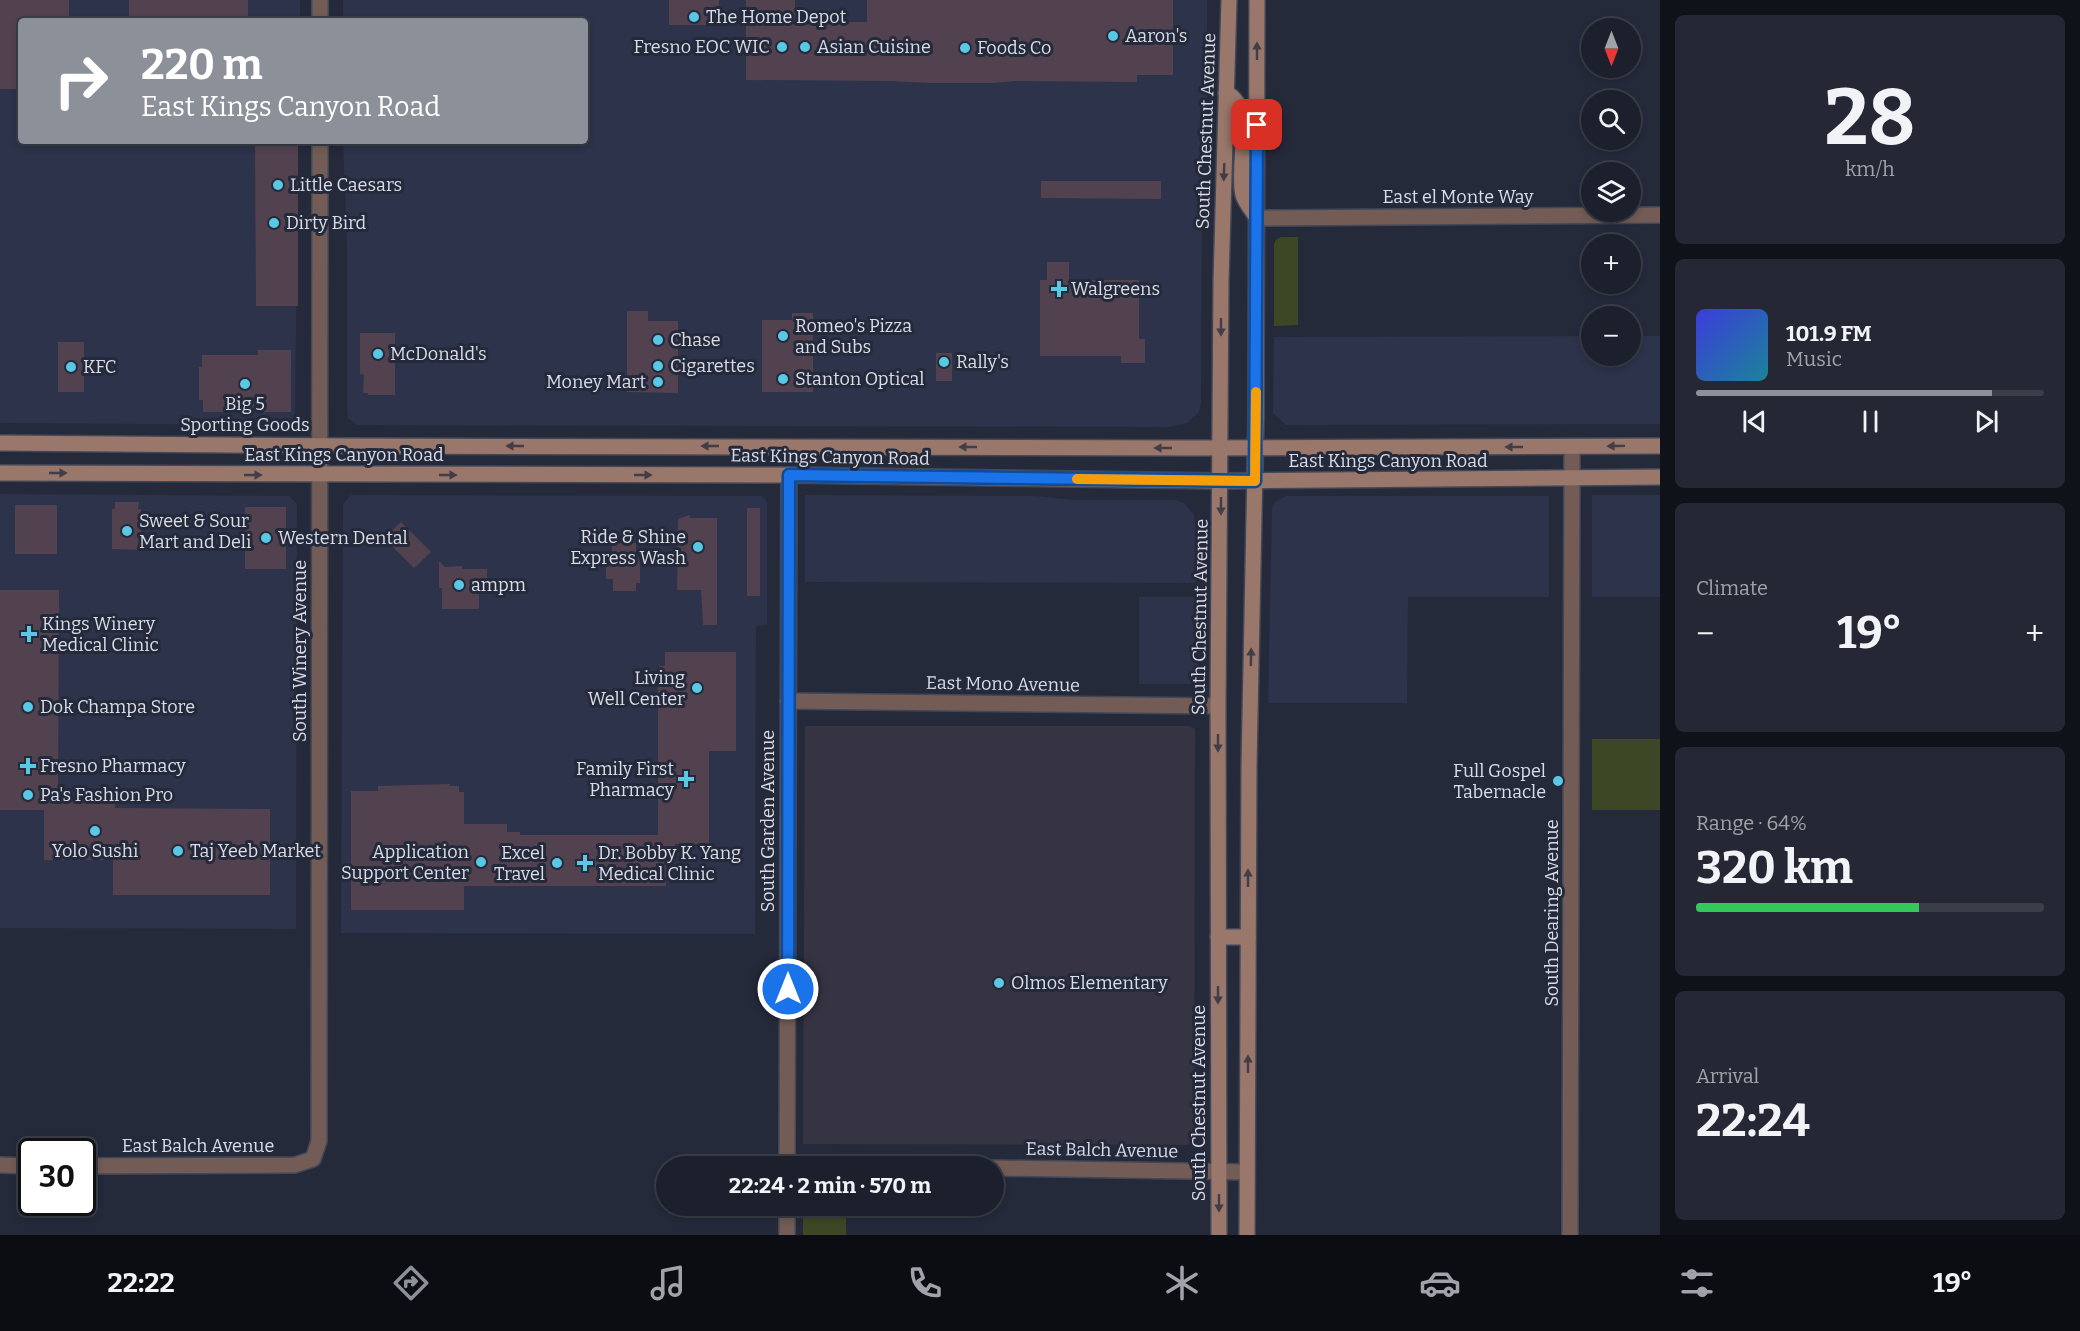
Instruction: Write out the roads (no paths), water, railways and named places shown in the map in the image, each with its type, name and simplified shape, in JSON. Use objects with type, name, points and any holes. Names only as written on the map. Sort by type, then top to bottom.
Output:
[{"type":"main road","name":"South Chestnut Avenue","points":[[1219,1235],[1218,706],[1221,281],[1228,0]]},
{"type":"main road","points":[[1247,1235],[1248,937],[1255,481],[1257,0]]},
{"type":"main road","points":[[1226,93],[1235,99],[1241,111],[1243,195],[1256,218]]},
{"type":"main road","name":"East Kings Canyon Road","points":[[0,443],[319,446],[1660,446]]},
{"type":"main road","name":"East Kings Canyon Road","points":[[0,473],[789,475],[1221,481],[1660,477]]},
{"type":"main road","points":[[1218,937],[1248,937]]},
{"type":"street","points":[[320,0],[320,18]]},
{"type":"street","name":"South Winery Avenue","points":[[313,1159],[319,1141],[320,144]]},
{"type":"street","name":"East el Monte Way","points":[[1256,218],[1660,215]]},
{"type":"street","name":"South Dearing Avenue","points":[[1570,1235],[1572,447]]},
{"type":"street","name":"South Garden Avenue","points":[[787,1156],[789,475]]},
{"type":"street","name":"East Mono Avenue","points":[[788,701],[1218,706]]},
{"type":"street","name":"East Balch Avenue","points":[[96,1166],[295,1166],[313,1159]]},
{"type":"street","points":[[0,1165],[18,1166]]},
{"type":"street","name":"East Balch Avenue","points":[[1004,1168],[1247,1172]]},
{"type":"street","points":[[787,1216],[787,1235]]},
{"type":"place","name":"The Home Depot","points":[[694,17]]},
{"type":"place","name":"Aaron's","points":[[1113,36]]},
{"type":"place","name":"Fresno EOC WIC","points":[[782,47]]},
{"type":"place","name":"Asian Cuisine","points":[[805,47]]},
{"type":"place","name":"Foods Co","points":[[965,48]]},
{"type":"place","name":"Little Caesars","points":[[278,185]]},
{"type":"place","name":"Dirty Bird","points":[[274,223]]},
{"type":"place","name":"Walgreens","points":[[1059,289]]},
{"type":"place","name":"Romeo's Pizza and Subs","points":[[783,336]]},
{"type":"place","name":"Chase","points":[[658,340]]},
{"type":"place","name":"McDonald's","points":[[378,354]]},
{"type":"place","name":"Rally's","points":[[944,362]]},
{"type":"place","name":"Cigarettes","points":[[658,366]]},
{"type":"place","name":"KFC","points":[[71,367]]},
{"type":"place","name":"Stanton Optical","points":[[783,379]]},
{"type":"place","name":"Money Mart","points":[[658,382]]},
{"type":"place","name":"Big 5 Sporting Goods","points":[[245,384]]},
{"type":"place","name":"Sweet & Sour Mart and Deli","points":[[127,531]]},
{"type":"place","name":"Western Dental","points":[[266,538]]},
{"type":"place","name":"Ride & Shine Express Wash","points":[[698,547]]},
{"type":"place","name":"ampm","points":[[459,585]]},
{"type":"place","name":"Kings Winery Medical Clinic","points":[[29,634]]},
{"type":"place","name":"Living Well Center","points":[[697,688]]},
{"type":"place","name":"Dok Champa Store","points":[[28,707]]},
{"type":"place","name":"Fresno Pharmacy","points":[[28,766]]},
{"type":"place","name":"Family First Pharmacy","points":[[686,779]]},
{"type":"place","name":"Full Gospel Tabernacle","points":[[1558,781]]},
{"type":"place","name":"Pa's Fashion Pro","points":[[28,795]]},
{"type":"place","name":"Yolo Sushi","points":[[95,831]]},
{"type":"place","name":"Taj Yeeb Market","points":[[178,851]]},
{"type":"place","name":"Application Support Center","points":[[481,862]]},
{"type":"place","name":"Excel Travel","points":[[557,863]]},
{"type":"place","name":"Dr. Bobby K. Yang Medical Clinic","points":[[585,863]]},
{"type":"place","name":"Olmos Elementary","points":[[999,983]]}]
